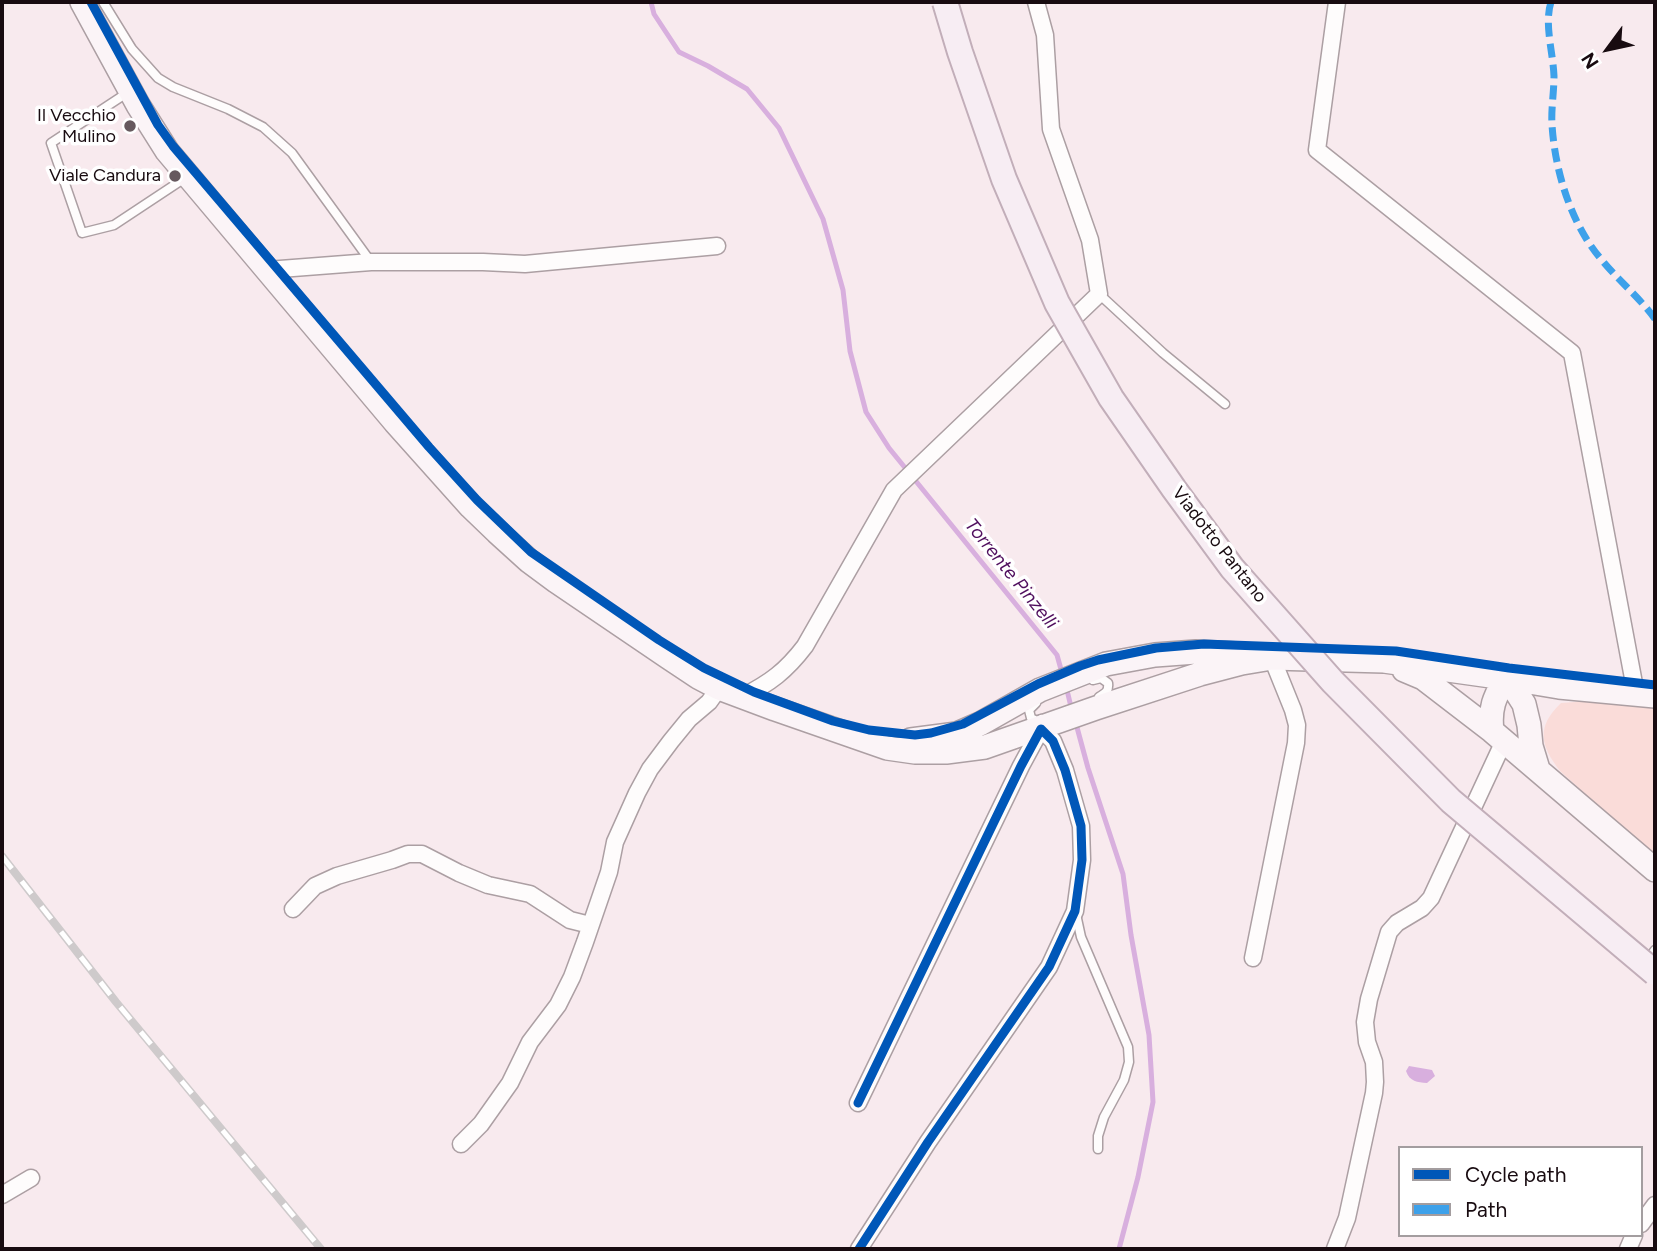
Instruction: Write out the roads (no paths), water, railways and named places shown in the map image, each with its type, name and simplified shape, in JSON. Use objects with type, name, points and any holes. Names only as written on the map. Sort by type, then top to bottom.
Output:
[{"type":"main road","points":[[82,2],[167,151],[395,422],[471,507],[528,561],[555,581],[719,688],[887,748],[946,752],[985,747],[1071,713],[1200,674],[1272,658]]},
{"type":"main road","name":"Viadotto Pantano","points":[[945,2],[1004,179],[1057,303],[1111,398],[1174,489],[1241,578],[1333,682],[1451,801],[1654,959]]},
{"type":"main road","points":[[855,736],[916,740],[957,734],[1106,664],[1155,655],[1196,652],[1272,658],[1384,661],[1559,687],[1646,695]]},
{"type":"main road","points":[[1384,661],[1423,678],[1538,769],[1655,870]]},
{"type":"main road","points":[[1505,678],[1524,704],[1531,747],[1538,769]]},
{"type":"main road","points":[[1498,736],[1490,716],[1494,699],[1505,678]]},
{"type":"main road","points":[[1529,725],[1538,706],[1559,687]]},
{"type":"street","points":[[743,697],[778,676],[792,664],[805,646],[894,489],[1099,294],[1090,240],[1051,129],[1045,35],[1036,2]]},
{"type":"street","points":[[1337,2],[1317,150],[1572,353],[1646,695]]},
{"type":"street","points":[[267,270],[371,262],[525,264],[717,246]]},
{"type":"street","points":[[1253,958],[1296,743],[1297,725],[1293,710],[1272,658]]},
{"type":"street","points":[[461,1144],[481,1124],[510,1083],[530,1042],[558,1005],[572,977],[609,873],[615,842],[650,769],[689,719],[709,702],[719,688]]},
{"type":"street","points":[[859,1249],[928,1142],[1049,967],[1075,911],[1082,860],[1081,826],[1065,770],[1053,741],[1071,713]]},
{"type":"street","points":[[858,1103],[1071,713]]},
{"type":"street","points":[[1335,1249],[1347,1218],[1374,1093],[1374,1062],[1367,1042],[1365,1022],[1368,999],[1389,932],[1432,898],[1498,736]]},
{"type":"street","points":[[293,909],[315,886],[337,876],[408,854],[422,854],[488,885],[530,894],[570,920],[590,925]]},
{"type":"street","points":[[2,1195],[31,1178]]},
{"type":"street","points":[[1643,1221],[1655,1205]]},
{"type":"lane","points":[[103,2],[132,49],[158,78],[263,127],[292,153],[371,262]]},
{"type":"lane","points":[[130,90],[51,143],[82,233],[114,225],[188,176]]},
{"type":"lane","points":[[1099,294],[1163,353],[1225,404]]},
{"type":"lane","points":[[1101,678],[1108,682],[1108,688],[1106,694],[1071,713],[1037,720],[1031,718],[1031,706],[1066,685],[1101,678]]},
{"type":"lane","points":[[1075,911],[1081,937],[1128,1048],[1129,1062],[1124,1080],[1104,1117],[1098,1136],[1098,1149]]},
{"type":"waterway","name":"Torrente Pinzelli","points":[[651,2],[654,14],[679,52],[747,89],[779,128],[823,219],[843,290],[850,351],[866,412],[889,448],[1057,655],[1062,673]]},
{"type":"waterway","name":"Torrente Pinzelli","points":[[1066,686],[1072,711]]},
{"type":"waterway","name":"Torrente Pinzelli","points":[[1075,720],[1123,874],[1149,1035],[1153,1102],[1138,1177],[1119,1249]]},
{"type":"railway","points":[[2,856],[116,1002],[321,1249]]},
{"type":"place","name":"Il Vecchio Mulino","points":[[130,126]]},
{"type":"place","name":"Viale Candura","points":[[175,176]]}]
